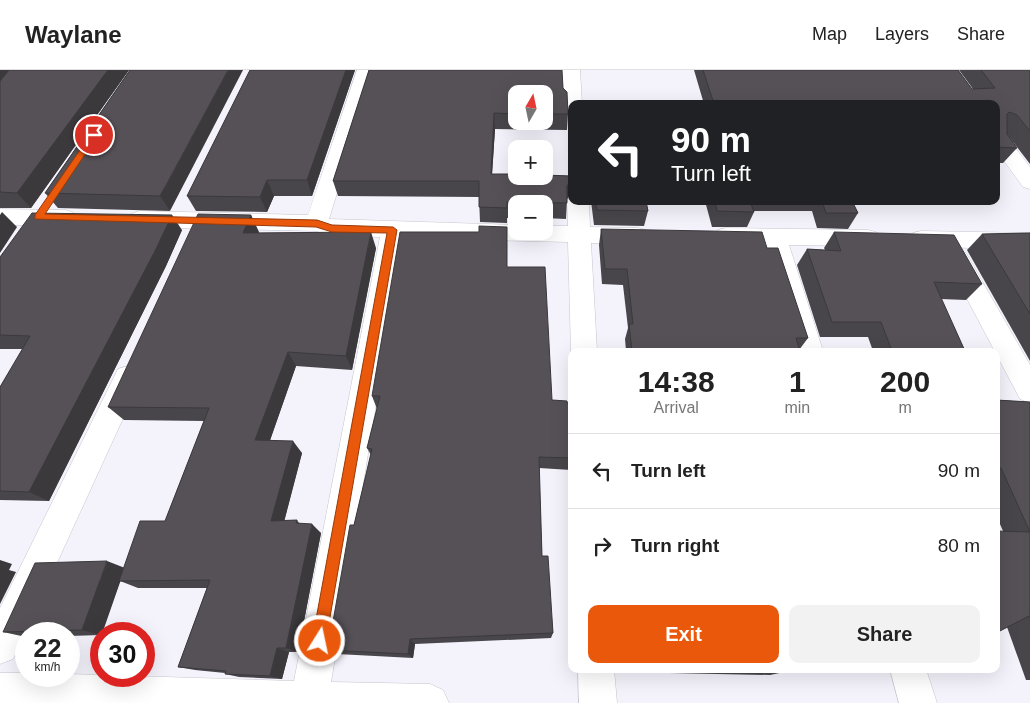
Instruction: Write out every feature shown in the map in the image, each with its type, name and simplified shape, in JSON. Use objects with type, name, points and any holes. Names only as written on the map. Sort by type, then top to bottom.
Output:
[{"type":"street","points":[[317,224],[366,70]]},
{"type":"street","points":[[572,70],[573,100]]},
{"type":"street","points":[[1000,141],[1030,182]]},
{"type":"street","points":[[578,205],[584,348]]},
{"type":"street","points":[[0,217],[44,209],[88,218]]},
{"type":"street","points":[[22,242],[44,209]]},
{"type":"street","points":[[188,214],[188,248]]},
{"type":"street","points":[[118,219],[188,214],[317,224],[332,228],[658,236]]},
{"type":"street","points":[[309,700],[393,230]]},
{"type":"street","points":[[706,236],[1030,241]]},
{"type":"street","points":[[775,236],[809,348]]},
{"type":"street","points":[[948,240],[1030,391]]},
{"type":"street","points":[[0,646],[138,355]]},
{"type":"street","points":[[596,673],[598,703]]},
{"type":"street","points":[[909,673],[918,703]]},
{"type":"street","points":[[0,691],[430,703]]},
{"type":"building","points":[[9,70],[108,70],[17,193],[0,192],[0,81]]},
{"type":"building","points":[[130,70],[228,70],[160,196],[45,193]]},
{"type":"building","points":[[250,70],[346,70],[307,180],[267,180],[260,197],[187,196]]},
{"type":"building","points":[[369,70],[562,70],[563,88],[567,92],[568,114],[553,114],[553,85],[508,85],[508,114],[494,113],[491,174],[508,174],[508,185],[553,185],[553,175],[568,176],[567,203],[553,203],[553,195],[508,195],[507,208],[479,207],[479,181],[333,181]]},
{"type":"building","points":[[703,70],[958,70],[972,89],[995,88],[981,70],[1030,70],[1030,131],[1017,115],[1009,112],[1007,114],[1007,134],[1017,148],[1000,147],[1000,100],[713,100]]},
{"type":"building","points":[[596,205],[647,205],[648,211],[597,210]]},
{"type":"building","points":[[716,205],[751,205],[754,212],[717,211]]},
{"type":"building","points":[[823,205],[854,205],[858,213],[826,213]]},
{"type":"building","points":[[32,213],[172,215],[29,492],[0,491],[0,387],[30,336],[0,335],[0,257]]},
{"type":"building","points":[[198,214],[251,215],[243,233],[371,232],[346,356],[288,352],[255,440],[293,441],[271,521],[297,520],[296,523],[312,524],[286,648],[277,648],[270,676],[225,674],[226,671],[178,667],[210,580],[119,581],[140,521],[165,521],[209,408],[108,407]]},
{"type":"building","points":[[479,226],[507,227],[507,267],[545,267],[552,400],[567,401],[568,403],[568,458],[539,457],[542,556],[548,556],[553,633],[410,639],[408,654],[328,650],[350,525],[354,525],[372,449],[367,448],[380,396],[372,396],[400,232],[479,232]]},
{"type":"building","points":[[601,229],[762,232],[767,248],[778,248],[808,338],[796,338],[799,348],[632,348],[629,324],[633,324],[627,269],[605,269]]},
{"type":"building","points":[[834,232],[954,235],[982,284],[934,282],[964,348],[891,348],[881,322],[832,322],[807,249],[841,251]]},
{"type":"building","points":[[1030,233],[1030,314],[982,234]]},
{"type":"building","points":[[1000,400],[1030,402],[1030,532],[1001,468]]},
{"type":"building","points":[[1000,531],[1030,532],[1030,618],[1029,616],[1000,631]]},
{"type":"building","points":[[107,561],[82,630],[80,630],[80,622],[15,622],[15,632],[3,632],[35,563]]},
{"type":"route","points":[[94,135],[39,217],[317,224],[332,228],[393,230],[320,641]]}]
